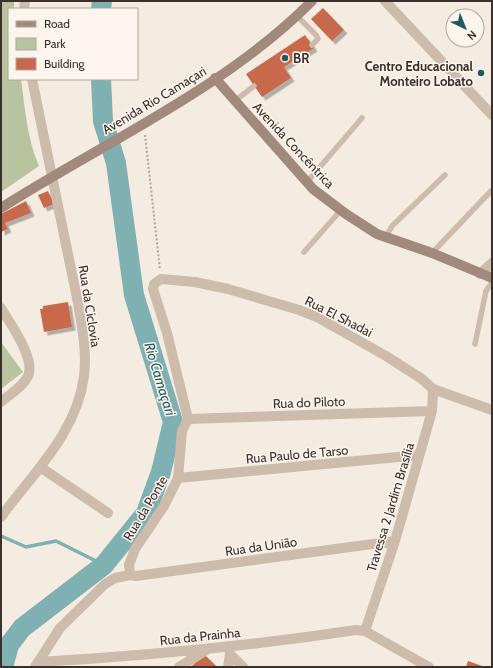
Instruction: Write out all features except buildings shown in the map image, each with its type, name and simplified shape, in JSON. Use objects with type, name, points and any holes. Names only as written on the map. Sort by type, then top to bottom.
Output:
[{"type":"street","name":"Avenida Rio Camaçari","points":[[1,208],[215,78],[263,44],[297,16],[312,1]]},
{"type":"street","points":[[385,1],[492,115]]},
{"type":"street","name":"Avenida Concêntrica","points":[[215,78],[307,182],[340,210],[377,234],[432,253],[492,278]]},
{"type":"street","name":"Rua da Ciclovia","points":[[1,517],[60,442],[75,410],[84,376],[83,332],[32,80]]},
{"type":"street","points":[[480,274],[492,263]]},
{"type":"street","points":[[161,279],[154,284],[153,289],[167,333],[188,419]]},
{"type":"street","name":"Rua El Shadai","points":[[161,279],[188,281],[228,289],[311,315],[386,356],[422,379],[433,389],[492,410]]},
{"type":"street","points":[[1,308],[22,344],[29,366],[28,375],[22,384],[1,402]]},
{"type":"street","name":"Travessa 2 Jardim Brasília","points":[[365,631],[396,540],[432,411],[433,389]]},
{"type":"street","name":"Rua do Piloto","points":[[188,419],[432,411]]},
{"type":"street","name":"Rua da Ponte","points":[[130,575],[129,565],[134,549],[164,506],[178,478],[182,432],[188,419]]},
{"type":"street","name":"Rua Paulo de Tarso","points":[[178,478],[419,455]]},
{"type":"street","points":[[40,467],[108,513]]},
{"type":"street","name":"Rua da União","points":[[130,575],[136,576],[396,540]]},
{"type":"street","points":[[36,664],[60,628],[106,584],[115,578],[130,575]]},
{"type":"street","name":"Rua da Prainha","points":[[36,664],[209,649],[229,650],[356,630],[365,631]]},
{"type":"street","points":[[365,631],[429,667]]},
{"type":"street","points":[[179,667],[209,649]]},
{"type":"street","points":[[229,650],[242,666]]},
{"type":"street","points":[[228,667],[229,650]]},
{"type":"lane","points":[[297,16],[316,35],[318,39],[312,45]]},
{"type":"lane","points":[[236,100],[254,86]]},
{"type":"lane","points":[[307,182],[362,118]]},
{"type":"lane","points":[[386,237],[392,226],[445,175]]},
{"type":"lane","points":[[432,253],[491,191]]},
{"type":"lane","points":[[304,252],[340,210]]},
{"type":"lane","points":[[475,344],[486,292],[492,282]]},
{"type":"path","points":[[141,124],[161,279]]},
{"type":"green space","points":[[1,1],[14,2],[14,8],[8,8],[8,80],[21,80],[29,134],[39,166],[1,192]]},
{"type":"green space","points":[[1,342],[23,372],[1,389]]},
{"type":"waterway","name":"Rio Camaçari","points":[[101,8],[102,1]]},
{"type":"waterway","name":"Rio Camaçari","points":[[3,667],[9,645],[22,628],[104,565],[146,513],[161,472],[173,422],[134,295],[116,163],[103,121],[101,80]]},
{"type":"waterway","points":[[1,536],[26,547],[56,541],[104,565]]},
{"type":"place","name":"BR","points":[[285,58]]},
{"type":"place","name":"Centro Educacional Monteiro Lobato","points":[[481,73]]}]
